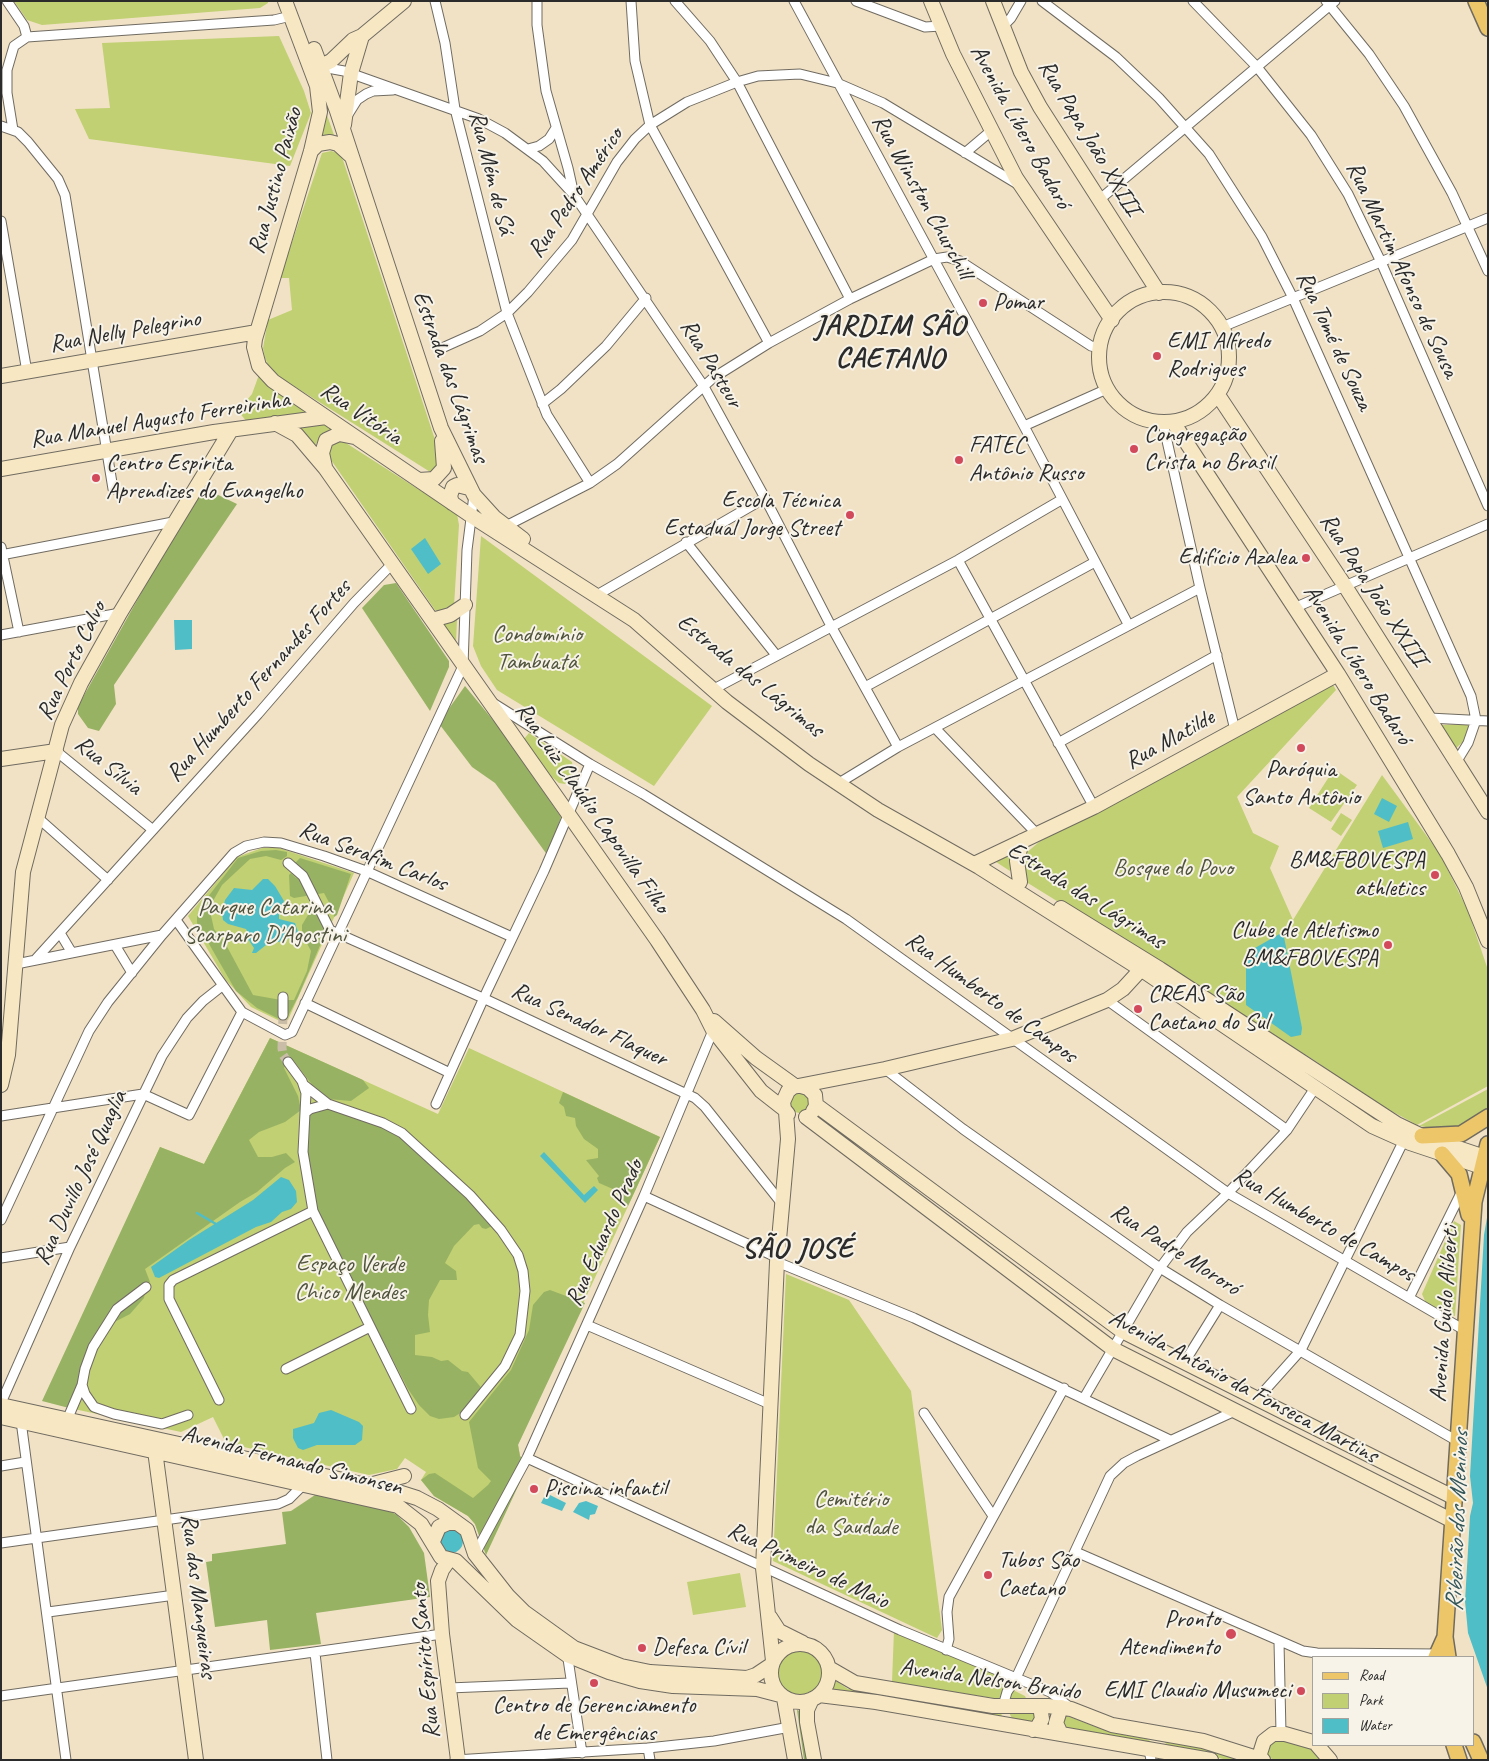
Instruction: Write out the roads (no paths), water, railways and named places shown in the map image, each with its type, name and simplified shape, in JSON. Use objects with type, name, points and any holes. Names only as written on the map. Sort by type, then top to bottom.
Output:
[{"type":"main road","points":[[1476,1],[1488,28]]},
{"type":"main road","points":[[1422,1136],[1461,1134],[1488,1117]]},
{"type":"main road","points":[[1442,1154],[1455,1168],[1463,1190],[1472,1230]]},
{"type":"main road","name":"Avenida Guido Aliberti","points":[[1441,1656],[1445,1637],[1474,1202],[1486,1159]]},
{"type":"main road","points":[[1474,1744],[1481,1760]]},
{"type":"main road","points":[[1454,1746],[1459,1760]]},
{"type":"street","points":[[7,1],[24,26],[27,36]]},
{"type":"street","name":"Estrada das Lágrimas","points":[[285,1],[344,126],[350,155],[441,428],[472,491],[492,516],[600,592]]},
{"type":"street","name":"Estrada das Lágrimas","points":[[295,1],[317,69]]},
{"type":"street","points":[[317,69],[337,56],[353,40],[362,36],[404,1]]},
{"type":"street","name":"Rua Mém de Sá","points":[[434,1],[445,43],[455,108],[507,313],[542,404],[590,483]]},
{"type":"street","points":[[537,1],[541,59],[546,91],[574,195]]},
{"type":"street","points":[[631,1],[635,61],[650,125],[769,343]]},
{"type":"street","points":[[675,1],[710,42],[737,82],[850,299]]},
{"type":"street","name":"Rua Winston Churchill","points":[[794,1],[1024,426],[1128,624]]},
{"type":"street","points":[[856,1],[924,27],[941,26]]},
{"type":"street","name":"Avenida Líbero Badaró","points":[[931,1],[991,131],[1023,188],[1112,320]]},
{"type":"street","name":"Rua Papa João XXIII","points":[[992,1],[1021,72],[1040,107],[1160,293]]},
{"type":"street","points":[[1002,27],[1011,18],[1021,1]]},
{"type":"street","name":"Rua Tomé de Souza","points":[[1042,1],[1116,57],[1186,127],[1208,154],[1247,211],[1293,298],[1410,558],[1471,696],[1476,720]]},
{"type":"street","name":"Rua Martim Afonso de Sousa","points":[[1193,1],[1257,67],[1311,135],[1333,168],[1348,194],[1381,262],[1488,506]]},
{"type":"street","points":[[1099,200],[1330,3],[1369,54],[1404,106],[1468,226],[1488,271]]},
{"type":"street","points":[[13,130],[7,93],[7,70],[14,46],[27,36],[274,20],[291,16]]},
{"type":"street","points":[[344,126],[351,74],[362,36]]},
{"type":"street","name":"Rua Pasteur","points":[[317,69],[351,74],[455,108],[505,133],[543,161],[574,195],[646,298],[703,385],[765,498],[831,626],[898,747]]},
{"type":"street","name":"Rua Justino Paixão","points":[[257,332],[311,151],[320,112],[317,69]]},
{"type":"street","name":"Rua Pedro Américo","points":[[442,348],[480,330],[507,313],[551,267],[572,240],[617,162],[635,139],[650,125],[687,102],[737,82],[758,76],[800,74],[837,83],[884,103],[1023,188]]},
{"type":"street","name":"Rua Pasteur","points":[[344,126],[357,100],[373,92],[398,89]]},
{"type":"street","points":[[1,126],[13,130],[28,142],[44,160],[65,195],[113,490]]},
{"type":"street","points":[[528,150],[539,146],[549,139],[556,128]]},
{"type":"street","points":[[965,153],[991,131]]},
{"type":"street","points":[[311,151],[318,144],[330,142],[338,144],[350,155]]},
{"type":"street","points":[[1222,327],[1488,218]]},
{"type":"street","points":[[1,221],[27,372]]},
{"type":"street","points":[[506,526],[590,483],[646,438],[703,385],[769,343],[850,299],[934,259],[946,257],[960,261],[1091,346],[1100,348]]},
{"type":"street","points":[[1170,292],[1187,296],[1203,305],[1222,327],[1229,348],[1230,364],[1226,380],[1218,395],[1198,412],[1168,422],[1150,421],[1131,413],[1115,400],[1107,389],[1100,368],[1100,348],[1103,334],[1120,309],[1135,299],[1160,293],[1170,292]]},
{"type":"street","points":[[542,404],[561,389],[606,346],[646,298]]},
{"type":"street","name":"Rua Nelly Pelegrino","points":[[1,376],[257,332]]},
{"type":"street","name":"Rua Vitória","points":[[257,332],[254,347],[259,366],[274,382],[419,480]]},
{"type":"street","points":[[1024,426],[1107,389]]},
{"type":"street","name":"Rua Papa João XXIII","points":[[1218,395],[1345,586],[1488,812]]},
{"type":"street","name":"Rua Manuel Augusto Ferreirinha","points":[[1,469],[231,430],[326,417]]},
{"type":"street","points":[[1168,422],[1200,588],[1235,730]]},
{"type":"street","name":"Avenida Líbero Badaró","points":[[1168,422],[1338,674],[1448,854],[1466,887],[1488,941]]},
{"type":"street","name":"Rua Luiz Claúdio Capovilla Filho","points":[[275,423],[297,434],[325,468],[569,814],[715,1027],[737,1051],[761,1091],[785,1111]]},
{"type":"street","points":[[419,480],[434,479],[444,468],[441,428]]},
{"type":"street","name":"Rua Porto Calvo","points":[[1,1085],[8,1055],[23,872],[62,725],[71,703],[120,613],[173,522],[231,430]]},
{"type":"street","points":[[325,468],[322,453],[326,440],[339,434],[358,438]]},
{"type":"street","name":"Estrada das Lágrimas","points":[[419,480],[470,515],[643,619],[774,738],[842,780],[878,810],[1020,882],[1144,966],[1315,1088],[1372,1126],[1442,1154],[1486,1159]]},
{"type":"street","points":[[176,920],[242,1012],[285,1035],[292,1032],[463,666],[472,491],[461,485],[453,487],[450,496],[452,503]]},
{"type":"street","points":[[600,592],[765,498]]},
{"type":"street","points":[[716,687],[958,560],[1062,500]]},
{"type":"street","points":[[19,632],[2,552],[173,522]]},
{"type":"street","points":[[1294,608],[1488,524]]},
{"type":"street","points":[[686,542],[776,655]]},
{"type":"street","points":[[958,560],[1094,807]]},
{"type":"street","points":[[865,687],[1096,562]]},
{"type":"street","name":"Rua Humberto Fernandes Fortes","points":[[35,960],[153,830],[354,602],[393,563]]},
{"type":"street","points":[[842,780],[898,747],[1128,624],[1200,588]]},
{"type":"street","points":[[432,620],[450,615],[465,605]]},
{"type":"street","points":[[1,635],[120,613]]},
{"type":"street","points":[[1058,744],[1217,655]]},
{"type":"street","name":"Rua Matilde","points":[[979,862],[1094,807],[1338,674]]},
{"type":"street","name":"Rua Humberto de Campos","points":[[490,701],[590,764],[643,794],[846,919],[1228,1194],[1466,1331]]},
{"type":"street","points":[[1429,718],[1488,721]]},
{"type":"street","points":[[1457,761],[1471,738],[1476,720]]},
{"type":"street","points":[[935,728],[1037,834]]},
{"type":"street","name":"Rua Sílvia","points":[[1,759],[56,751],[153,830]]},
{"type":"street","points":[[436,1104],[569,814],[590,764]]},
{"type":"street","points":[[37,817],[108,880]]},
{"type":"street","points":[[1020,882],[1017,860],[1022,841]]},
{"type":"street","name":"Rua Serafim Carlos","points":[[2,1214],[89,1031],[162,935],[234,853],[246,846],[264,842],[292,846],[366,871],[512,937]]},
{"type":"street","name":"Estrada das Lágrimas","points":[[979,862],[1380,1113],[1422,1136],[1486,1159]]},
{"type":"street","points":[[288,863],[302,876],[330,930],[337,934]]},
{"type":"street","points":[[60,933],[72,953]]},
{"type":"street","name":"Rua Senador Flaquer","points":[[337,934],[483,998],[687,1093],[706,1106],[783,1206]]},
{"type":"street","points":[[1,966],[162,935]]},
{"type":"street","points":[[115,945],[132,973]]},
{"type":"street","points":[[795,1760],[790,1727],[782,1696],[771,1681],[772,1663],[763,1568],[778,1260],[788,1138],[784,1096],[788,1091],[798,1086],[885,1069],[1012,1038],[1106,1000],[1123,989],[1144,966]]},
{"type":"street","name":"Rua Duvillo José Quaglia","points":[[1,1404],[70,1247],[162,1056],[188,1018],[203,1001],[222,986]]},
{"type":"street","points":[[283,996],[284,1015]]},
{"type":"street","points":[[1106,1000],[1286,1130]]},
{"type":"street","points":[[305,1003],[450,1073]]},
{"type":"street","points":[[1,1116],[143,1094],[189,1115],[242,1012]]},
{"type":"street","name":"Rua Eduardo Prado","points":[[473,1548],[527,1458],[644,1196],[715,1027]]},
{"type":"street","name":"Rua Luiz Claúdio Capovilla Filho","points":[[737,1051],[798,1086]]},
{"type":"street","points":[[288,1062],[304,1085],[328,1104],[384,1123],[402,1133],[448,1173],[482,1208],[501,1230],[518,1255],[523,1271],[525,1292],[520,1335],[505,1366],[466,1415]]},
{"type":"street","name":"Rua Padre Mororó","points":[[885,1069],[963,1129],[1160,1268],[1220,1305],[1459,1442]]},
{"type":"street","points":[[788,1138],[804,1118],[814,1111],[816,1103],[831,1084],[849,1076]]},
{"type":"street","points":[[304,1085],[303,1152],[313,1211],[412,1409]]},
{"type":"street","points":[[798,1086],[812,1091],[816,1103]]},
{"type":"street","points":[[1084,1398],[1160,1268],[1186,1232],[1228,1194],[1286,1130],[1315,1088]]},
{"type":"street","name":"Avenida Antônio da Fonseca Martins","points":[[816,1103],[1122,1331],[1455,1498]]},
{"type":"street","points":[[305,1113],[310,1109],[328,1104]]},
{"type":"street","points":[[785,1111],[794,1118],[804,1118]]},
{"type":"street","name":"Avenida Antônio da Fonseca Martins","points":[[804,1118],[1113,1349],[1453,1521]]},
{"type":"street","points":[[1258,1398],[1301,1350],[1404,1140]]},
{"type":"street","points":[[1409,1298],[1463,1190]]},
{"type":"street","points":[[644,1196],[778,1260],[914,1318],[1170,1440]]},
{"type":"street","points":[[219,1400],[169,1299],[169,1285],[173,1280],[313,1211]]},
{"type":"street","points":[[1,1258],[70,1247]]},
{"type":"street","points":[[67,1420],[82,1385],[85,1369],[93,1347],[117,1309],[146,1287]]},
{"type":"street","points":[[1184,1363],[1220,1305]]},
{"type":"street","points":[[586,1325],[772,1405]]},
{"type":"street","points":[[286,1369],[370,1327]]},
{"type":"street","points":[[82,1385],[85,1394],[94,1407],[114,1414],[162,1424],[188,1415]]},
{"type":"street","points":[[946,1650],[950,1639],[946,1612],[949,1598],[1064,1388]]},
{"type":"street","name":"Avenida Fernando Simonsen","points":[[1,1404],[304,1484],[398,1506],[412,1515],[433,1541],[435,1551],[441,1557],[452,1561],[516,1620],[609,1672],[640,1681],[673,1686],[757,1689],[782,1696]]},
{"type":"street","points":[[1013,1727],[1006,1719],[1003,1706],[1007,1692],[1016,1678],[1110,1476],[1124,1463],[1235,1411]]},
{"type":"street","points":[[924,1413],[993,1516]]},
{"type":"street","name":"Avenida Fernando Simonsen","points":[[1,1416],[367,1486],[417,1498],[446,1514],[468,1530],[473,1548],[508,1596],[566,1649],[621,1666],[650,1672],[747,1678],[756,1675],[772,1663]]},
{"type":"street","points":[[20,1421],[48,1612],[66,1760]]},
{"type":"street","name":"Rua das Mangueiras","points":[[154,1445],[196,1760]]},
{"type":"street","name":"Rua Primeiro de Maio","points":[[527,1458],[763,1568],[946,1650],[1060,1698],[1066,1708]]},
{"type":"street","points":[[1,1466],[25,1462]]},
{"type":"street","points":[[1392,1491],[1402,1470]]},
{"type":"street","points":[[367,1486],[404,1476]]},
{"type":"street","points":[[1,1543],[278,1504],[289,1499],[304,1484]]},
{"type":"street","points":[[433,1541],[439,1527],[448,1523],[456,1523]]},
{"type":"street","points":[[452,1561],[473,1548]]},
{"type":"street","points":[[1076,1552],[1280,1642],[1317,1653],[1441,1656]]},
{"type":"street","name":"Rua Espírito Santo","points":[[452,1561],[442,1570],[438,1581],[442,1634],[457,1760]]},
{"type":"street","points":[[48,1612],[175,1596]]},
{"type":"street","points":[[768,1614],[780,1631],[821,1652],[829,1668],[829,1678],[807,1710],[807,1722],[814,1760]]},
{"type":"street","points":[[1,1696],[442,1634]]},
{"type":"street","points":[[1280,1642],[1281,1733]]},
{"type":"street","points":[[772,1663],[786,1647],[805,1644]]},
{"type":"street","points":[[566,1649],[578,1756]]},
{"type":"street","points":[[315,1653],[327,1760]]},
{"type":"street","name":"Avenida Nelson Braido","points":[[829,1668],[855,1683],[1003,1706],[1066,1708],[1112,1725],[1203,1741],[1260,1759]]},
{"type":"street","points":[[449,1688],[570,1683]]},
{"type":"street","points":[[782,1696],[796,1702],[816,1697]]},
{"type":"street","name":"Avenida Nelson Braido","points":[[816,1697],[876,1702],[1061,1734],[1150,1755],[1211,1760]]},
{"type":"street","points":[[1033,1730],[1037,1728],[1042,1719],[1040,1706]]},
{"type":"street","points":[[1061,1734],[1056,1723],[1066,1708]]},
{"type":"street","points":[[457,1760],[578,1756],[714,1742],[790,1727]]},
{"type":"street","points":[[1148,1732],[1163,1756]]},
{"type":"street","points":[[1260,1759],[1264,1741],[1273,1734],[1281,1733],[1298,1736],[1312,1742]]},
{"type":"street","points":[[1318,1746],[1330,1760]]},
{"type":"street","points":[[648,1748],[650,1760]]},
{"type":"water","points":[[425,538],[441,564],[428,574],[411,549]]},
{"type":"water","points":[[174,620],[192,620],[192,649],[175,650]]},
{"type":"water","points":[[1382,798],[1397,806],[1389,822],[1374,814]]},
{"type":"water","points":[[1408,822],[1413,839],[1383,848],[1378,831]]},
{"type":"water","points":[[263,879],[268,879],[275,886],[284,901],[279,910],[279,919],[295,923],[298,932],[286,940],[266,945],[256,953],[252,953],[254,948],[248,939],[249,935],[246,929],[228,924],[223,920],[222,913],[225,900],[234,888],[252,890]]},
{"type":"water","points":[[1283,932],[1302,1028],[1301,1035],[1291,1037],[1246,1005],[1246,961],[1255,948]]},
{"type":"water","points":[[544,1152],[584,1195],[594,1186],[598,1190],[585,1203],[540,1156]]},
{"type":"water","points":[[281,1177],[289,1180],[296,1191],[297,1202],[291,1209],[282,1212],[271,1222],[256,1227],[159,1278],[155,1277],[151,1267],[189,1240],[253,1200]]},
{"type":"water","points":[[1488,1212],[1488,1690],[1468,1633],[1465,1601],[1470,1516],[1473,1503],[1470,1476],[1484,1235]]},
{"type":"water","points":[[331,1410],[359,1422],[363,1426],[362,1440],[355,1445],[317,1445],[303,1450],[298,1448],[293,1438],[293,1429],[314,1423],[319,1413]]},
{"type":"water","points":[[546,1493],[566,1503],[562,1511],[541,1503]]},
{"type":"water","points":[[586,1501],[598,1506],[595,1514],[590,1515],[589,1520],[573,1512],[579,1503]]},
{"type":"water","points":[[451,1529],[456,1530],[462,1536],[462,1546],[456,1552],[451,1553],[446,1552],[440,1546],[439,1541],[440,1536],[446,1530]]},
{"type":"waterway","points":[[197,1213],[216,1224]]},
{"type":"tunnel","points":[[283,1015],[282,1048],[283,1055],[288,1062]]},
{"type":"place","name":"Pomar","points":[[983,303]]},
{"type":"place","name":"EMI Alfredo Rodrigues","points":[[1157,356]]},
{"type":"place","name":"Congregação Crista no Brasil","points":[[1134,449]]},
{"type":"place","name":"FATEC Antônio Russo","points":[[959,460]]},
{"type":"place","name":"Centro Espirita Aprendizes do Evangelho","points":[[96,478]]},
{"type":"place","name":"Escola Técnica Estadual Jorge Street","points":[[850,515]]},
{"type":"place","name":"Edifício Azalea","points":[[1306,558]]},
{"type":"place","name":"Paróquia Santo Antônio","points":[[1301,748]]},
{"type":"place","name":"BM&FBOVESPA athletics","points":[[1435,875]]},
{"type":"place","name":"Clube de Atletismo BM&FBOVESPA","points":[[1388,945]]},
{"type":"place","name":"CREAS São Caetano do Sul","points":[[1138,1009]]},
{"type":"place","name":"Piscina infantil","points":[[534,1489]]},
{"type":"place","name":"Tubos São Caetano","points":[[988,1575]]},
{"type":"place","name":"Pronto Atendimento","points":[[1231,1634]]},
{"type":"place","name":"Defesa Cívil","points":[[642,1648]]},
{"type":"place","name":"Centro de Gerenciamento de Emergências","points":[[594,1683]]},
{"type":"place","name":"EMI Claudio Musumeci","points":[[1301,1691]]},
{"type":"district","name":"JARDIM SÃO CAETANO","points":[[890,343]]},
{"type":"district","name":"SÃO JOSÉ","points":[[798,1249]]},
{"type":"park label","name":"Condomínio Tambuatá","points":[[537,649]]},
{"type":"park label","name":"Bosque do Povo","points":[[1173,869]]},
{"type":"park label","name":"Parque Catarina Scarparo D'Agostini","points":[[265,922]]},
{"type":"park label","name":"Espaço Verde Chico Mendes","points":[[350,1279]]},
{"type":"park label","name":"Cemitério da Saudade","points":[[851,1514]]},
{"type":"water label","name":"Ribeirão dos Meninos","points":[[1458,1521]]}]
